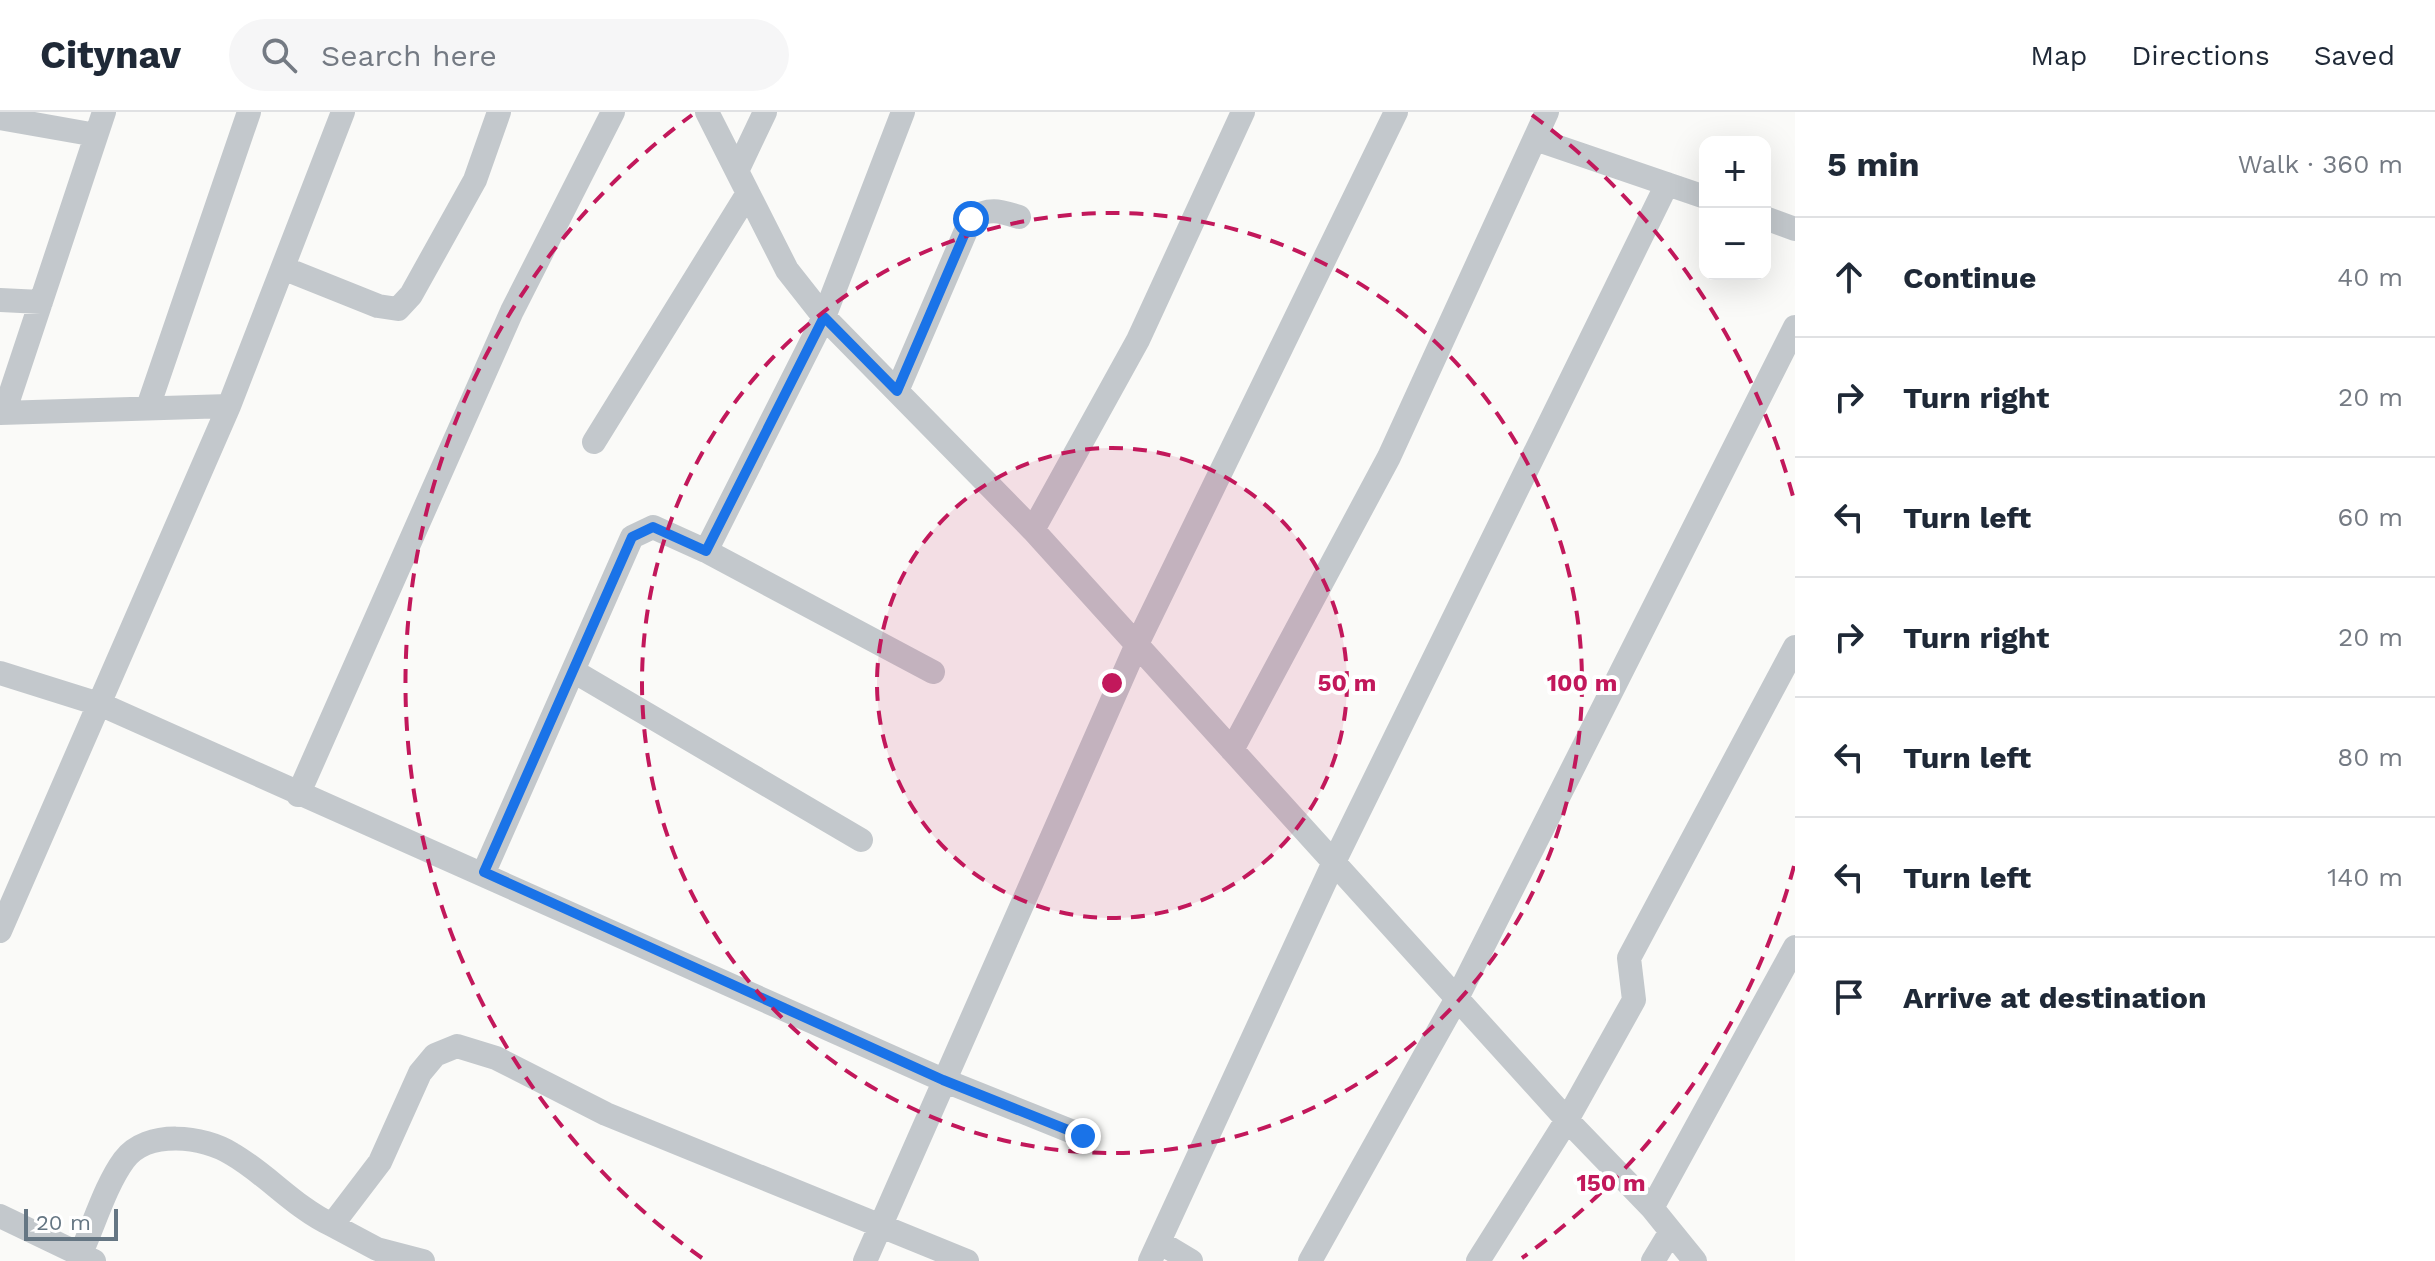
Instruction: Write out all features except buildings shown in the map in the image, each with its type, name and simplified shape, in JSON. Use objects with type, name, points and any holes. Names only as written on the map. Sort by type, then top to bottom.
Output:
[{"type":"street","points":[[148,407],[249,112]]},
{"type":"street","points":[[0,931],[102,705],[229,406],[343,112]]},
{"type":"street","points":[[283,268],[378,306],[398,309],[411,295],[475,180],[499,112]]},
{"type":"street","points":[[298,795],[519,297],[613,112]]},
{"type":"street","points":[[707,112],[787,270],[824,317],[1033,530],[1567,1120],[1652,1208],[1695,1261]]},
{"type":"street","points":[[594,442],[742,182],[765,112]]},
{"type":"street","points":[[706,551],[824,317],[903,112]]},
{"type":"street","points":[[1033,530],[1138,340],[1243,112]]},
{"type":"street","points":[[865,1261],[1137,644],[1396,112]]},
{"type":"street","points":[[1232,750],[1389,457],[1547,112]]},
{"type":"street","points":[[0,118],[100,124],[2,413],[229,406]]},
{"type":"street","points":[[1535,139],[1699,195]]},
{"type":"street","points":[[1191,1261],[1156,1252],[1334,862],[1667,184]]},
{"type":"street","points":[[897,391],[971,219],[984,210],[1019,217]]},
{"type":"street","points":[[1771,220],[1795,229]]},
{"type":"street","points":[[0,300],[41,302]]},
{"type":"street","points":[[1310,1261],[1457,998],[1795,327]]},
{"type":"street","points":[[484,872],[575,672],[632,537],[653,527],[706,551],[933,672]]},
{"type":"street","points":[[1478,1261],[1567,1120],[1634,1000],[1629,958],[1795,647]]},
{"type":"street","points":[[575,672],[861,840]]},
{"type":"street","points":[[0,673],[102,705],[298,795],[484,872],[943,1080],[1083,1136]]},
{"type":"street","points":[[1652,1208],[1795,947]]},
{"type":"street","points":[[332,1225],[380,1162],[420,1073],[435,1055],[457,1046],[496,1058],[606,1114],[967,1261]]},
{"type":"street","points":[[0,1216],[87,1258],[125,1159],[140,1147],[157,1140],[182,1139],[230,1152],[289,1201],[388,1254],[423,1261]]},
{"type":"street","points":[[1653,1261],[1670,1233]]},
{"type":"route","points":[[971,219],[897,391],[824,317],[706,551],[653,527],[632,537],[575,672],[484,872],[943,1080],[1083,1136]]}]
